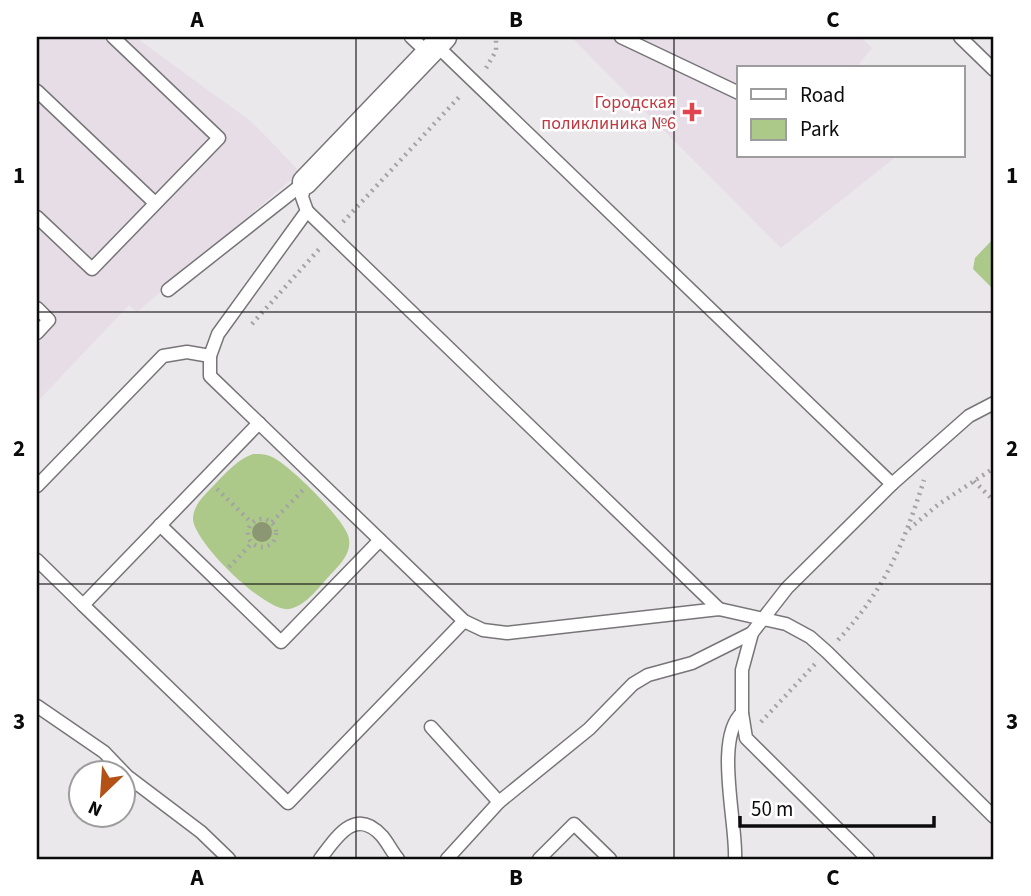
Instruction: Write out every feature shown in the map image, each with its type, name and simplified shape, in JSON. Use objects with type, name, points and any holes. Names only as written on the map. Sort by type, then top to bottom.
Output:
[{"type":"street","points":[[304,182],[430,43]]},
{"type":"lane","points":[[37,216],[92,270],[219,138],[113,37]]},
{"type":"lane","points":[[621,37],[737,92]]},
{"type":"lane","points":[[960,37],[994,70]]},
{"type":"lane","points":[[430,43],[474,81],[892,485]]},
{"type":"lane","points":[[37,91],[155,203]]},
{"type":"lane","points":[[304,182],[302,197],[307,211],[719,609]]},
{"type":"lane","points":[[168,290],[304,182]]},
{"type":"lane","points":[[307,211],[218,334],[210,356],[210,376],[464,621],[483,630],[507,633],[719,609],[786,624],[810,637],[827,652],[994,817]]},
{"type":"lane","points":[[37,308],[50,320],[37,334]]},
{"type":"lane","points":[[37,486],[163,356],[187,352],[210,356]]},
{"type":"lane","points":[[447,859],[499,802],[589,729],[633,684],[648,675],[692,663],[752,633],[787,587],[892,485],[970,416],[994,403]]},
{"type":"lane","points":[[83,605],[259,423]]},
{"type":"lane","points":[[160,525],[281,642],[380,540]]},
{"type":"lane","points":[[37,560],[288,803],[464,621]]},
{"type":"lane","points":[[752,633],[742,670],[741,713],[746,738],[867,859]]},
{"type":"lane","points":[[37,706],[104,752],[127,776],[201,832],[229,859]]},
{"type":"lane","points":[[735,859],[729,783],[730,734],[734,720],[741,713]]},
{"type":"lane","points":[[431,727],[499,802]]},
{"type":"lane","points":[[320,859],[343,828],[359,824],[373,828],[384,838],[398,859]]},
{"type":"lane","points":[[539,859],[574,824],[610,859]]},
{"type":"path","points":[[245,331],[491,62],[496,51],[496,37]]},
{"type":"path","points":[[746,738],[827,652],[879,591],[909,529],[935,446]]},
{"type":"path","points":[[909,529],[994,468]]},
{"type":"path","points":[[272,522],[316,477]]},
{"type":"path","points":[[205,478],[252,523]]},
{"type":"path","points":[[974,481],[994,501]]},
{"type":"path","points":[[262,519],[272,522],[276,532],[272,542],[262,547],[252,542],[248,533],[252,523],[262,519]]},
{"type":"path","points":[[216,580],[252,542]]},
{"type":"shaded area","points":[[37,37],[135,37],[252,122],[300,172],[137,312],[129,305],[37,402]]},
{"type":"shaded area","name":"Городская поликлиника №6","points":[[571,37],[861,37],[872,48],[858,66],[737,66],[737,158],[894,158],[781,248]]},
{"type":"green space","points":[[994,238],[994,290],[973,269],[975,258]]},
{"type":"green space","points":[[253,454],[271,457],[293,472],[329,508],[349,539],[347,553],[340,565],[308,599],[289,609],[264,600],[232,574],[204,542],[193,518],[198,503],[205,495],[233,466]]},
{"type":"place","name":"Городская поликлиника №6","points":[[692,112]]}]
